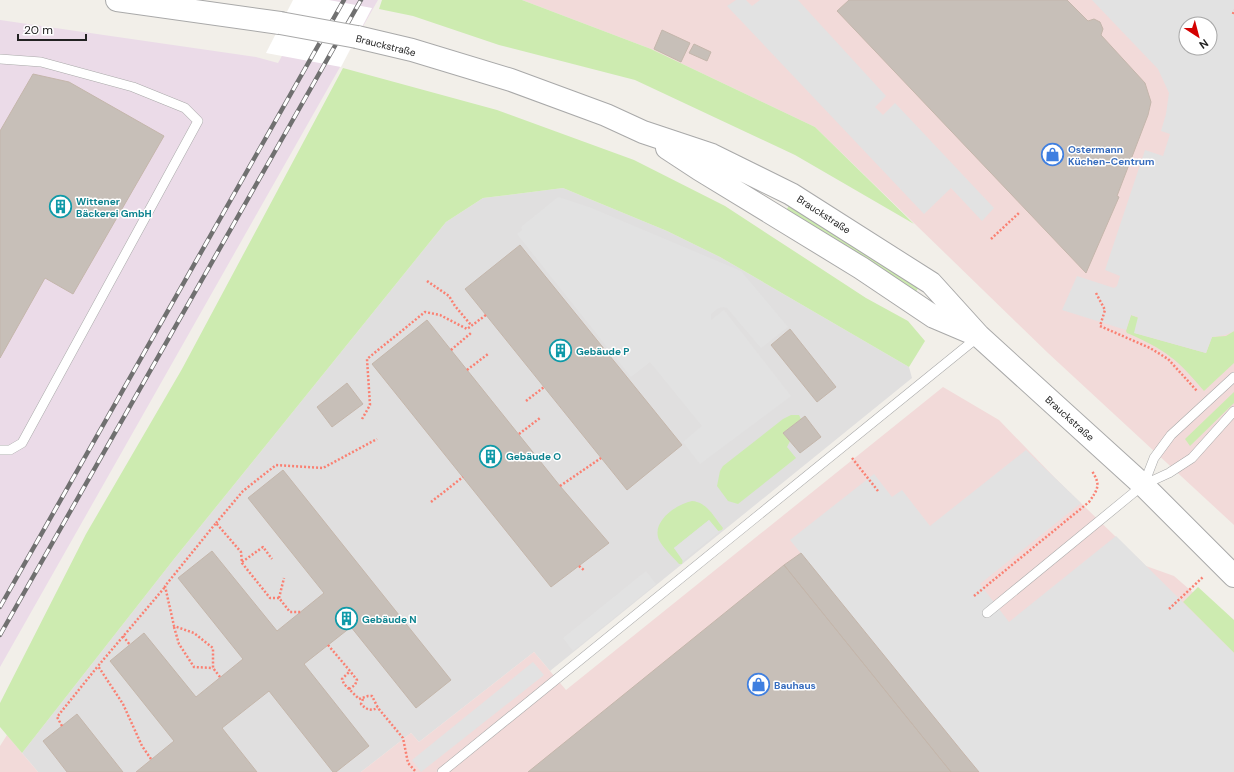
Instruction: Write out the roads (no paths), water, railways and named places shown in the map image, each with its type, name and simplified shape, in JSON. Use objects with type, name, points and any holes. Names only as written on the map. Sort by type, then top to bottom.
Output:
[{"type":"street","name":"Brauckstraße","points":[[117,0],[280,23],[357,37],[412,50],[511,80],[606,115],[643,132],[699,170],[861,268],[934,317],[979,336],[1143,485],[1227,569]]},
{"type":"lane","points":[[0,59],[41,62],[133,87],[185,108],[198,121],[22,443],[10,450],[0,450]]},
{"type":"lane","points":[[442,772],[979,336]]},
{"type":"lane","points":[[1143,485],[1154,458],[1171,435],[1234,377]]},
{"type":"lane","points":[[987,613],[1143,485],[1169,474],[1192,458],[1234,411]]},
{"type":"railway","points":[[0,607],[344,0]]},
{"type":"railway","points":[[0,635],[361,0]]},
{"type":"place","name":"Ostermann Küchen-Centrum","points":[[1053,155]]},
{"type":"place","name":"Wittener Bäckerei GmbH","points":[[61,207]]},
{"type":"place","name":"Gebäude P","points":[[560,351]]},
{"type":"place","name":"Gebäude O","points":[[491,456]]},
{"type":"place","name":"Gebäude N","points":[[347,619]]},
{"type":"place","name":"Bauhaus","points":[[758,685]]}]
